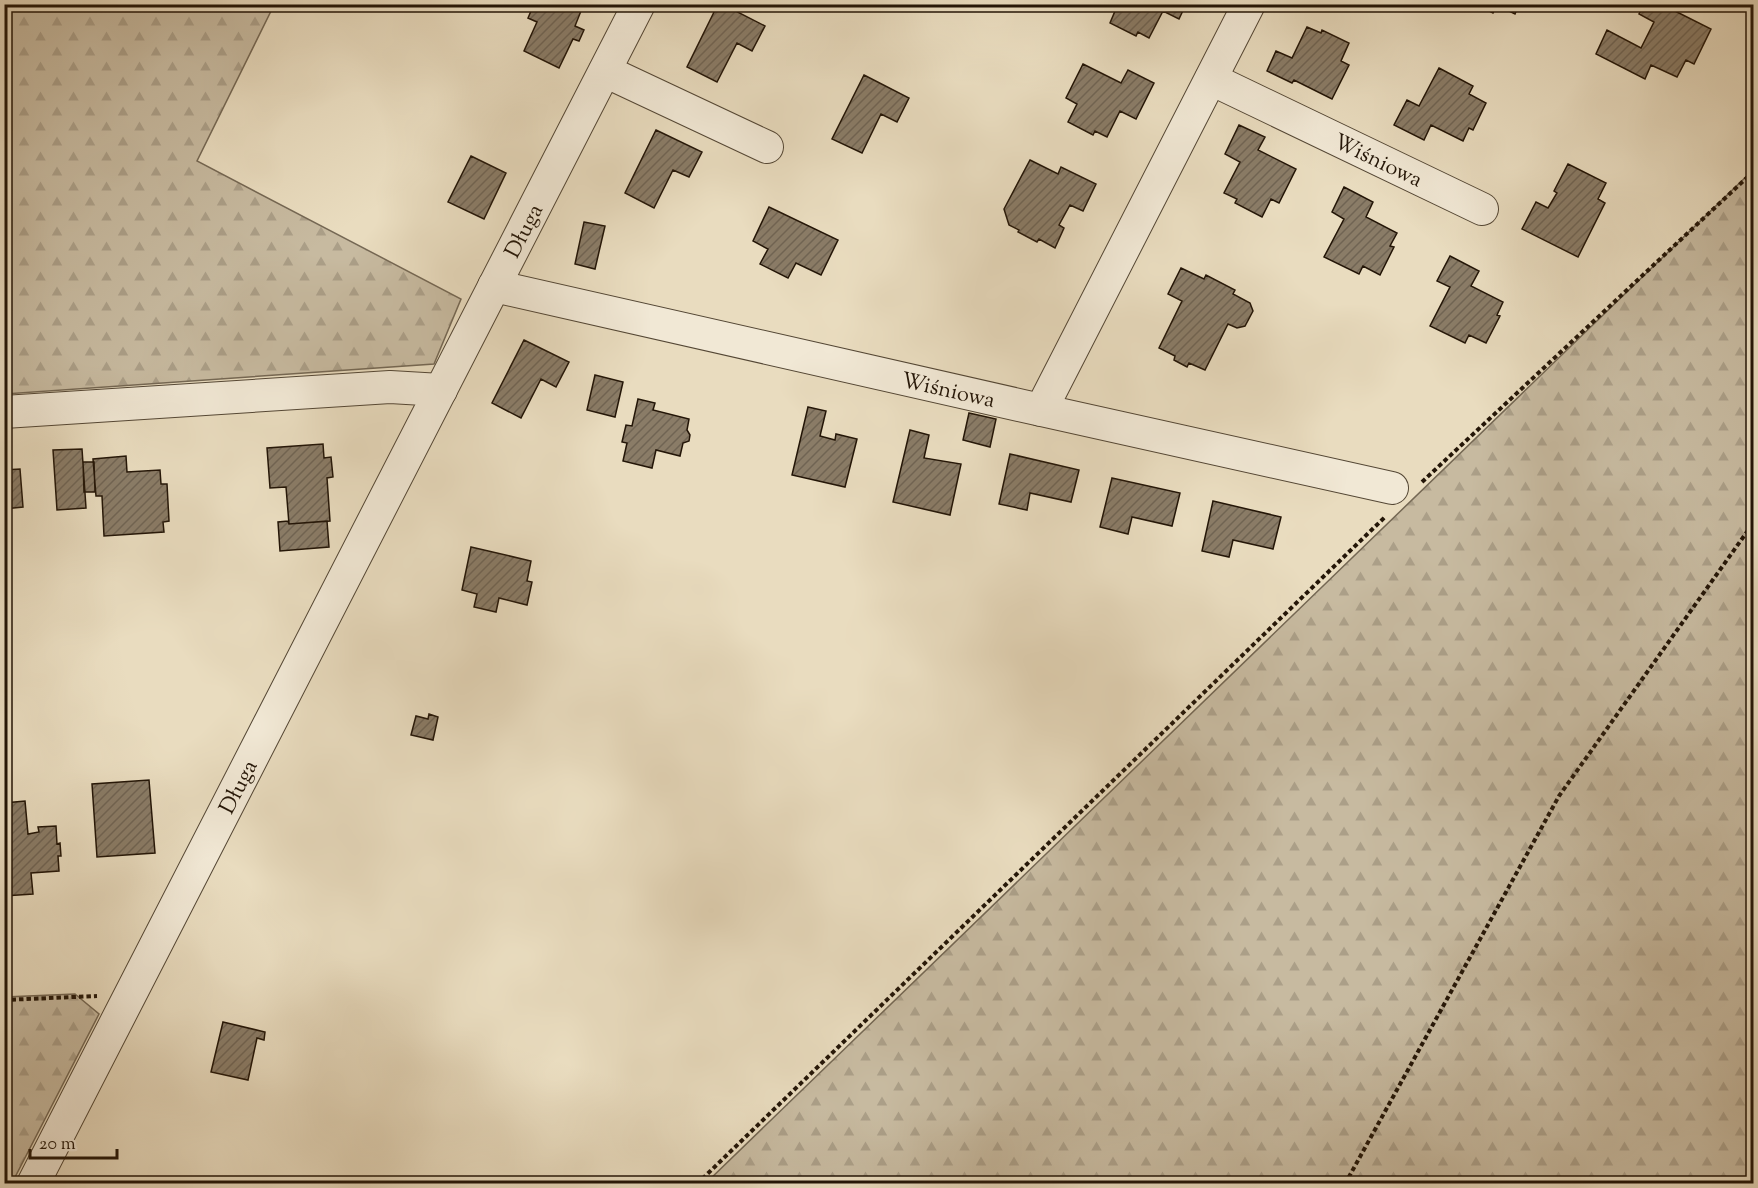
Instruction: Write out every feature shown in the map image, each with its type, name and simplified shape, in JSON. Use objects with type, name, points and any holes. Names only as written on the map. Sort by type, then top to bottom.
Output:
[{"type":"street","name":"Długa","points":[[33,1184],[639,4]]},
{"type":"street","points":[[1041,410],[1249,4]]},
{"type":"street","points":[[605,71],[767,147]]},
{"type":"street","name":"Wiśniowa","points":[[1211,79],[1482,209]]},
{"type":"street","name":"Wiśniowa","points":[[494,286],[1041,410],[1399,496]]},
{"type":"street","points":[[4,412],[390,387],[441,390]]},
{"type":"path","points":[[697,1184],[1399,496],[1754,171]]},
{"type":"path","points":[[1345,1184],[1559,796],[1754,522]]},
{"type":"path","points":[[4,1000],[131,994]]},
{"type":"green space","points":[[5,4],[274,5],[197,161],[461,299],[434,364],[5,394]]},
{"type":"green space","points":[[1753,170],[1753,1183],[706,1183]]},
{"type":"green space","points":[[75,994],[99,1014],[12,1183],[5,1183],[5,997]]},
{"type":"building","points":[[534,4],[566,4],[581,11],[575,26],[584,30],[579,41],[573,39],[559,68],[524,51],[537,22],[528,18]]},
{"type":"building","points":[[718,4],[765,26],[752,51],[737,43],[717,82],[687,67]]},
{"type":"building","points":[[1118,4],[1186,4],[1179,19],[1163,11],[1149,38],[1138,32],[1136,36],[1110,23]]},
{"type":"building","points":[[1476,4],[1519,4],[1515,14],[1497,5],[1493,13]]},
{"type":"building","points":[[1644,4],[1675,4],[1673,10],[1711,29],[1694,64],[1686,60],[1677,77],[1651,65],[1645,79],[1596,54],[1607,30],[1641,48],[1654,22],[1639,14]]},
{"type":"building","points":[[1307,27],[1321,33],[1322,30],[1349,43],[1341,61],[1349,65],[1332,99],[1294,80],[1292,83],[1267,71],[1276,51],[1292,58]]},
{"type":"building","points":[[1083,64],[1121,83],[1128,70],[1154,83],[1136,119],[1120,111],[1107,137],[1095,131],[1093,135],[1068,122],[1077,104],[1066,98]]},
{"type":"building","points":[[1439,68],[1473,86],[1469,94],[1486,103],[1473,130],[1469,128],[1463,141],[1431,125],[1424,140],[1394,125],[1407,100],[1419,106]]},
{"type":"building","points":[[864,75],[909,98],[897,122],[881,114],[862,153],[832,139]]},
{"type":"building","points":[[1239,125],[1265,137],[1258,150],[1296,169],[1279,203],[1271,199],[1262,217],[1235,203],[1237,199],[1224,193],[1240,162],[1225,154]]},
{"type":"building","points":[[656,130],[702,152],[689,177],[673,170],[654,208],[625,193]]},
{"type":"building","points":[[471,156],[506,173],[484,219],[448,202]]},
{"type":"building","points":[[1030,160],[1058,174],[1061,167],[1096,184],[1083,211],[1070,205],[1059,225],[1064,228],[1055,248],[1039,239],[1037,242],[1018,232],[1019,230],[1009,225],[1004,209]]},
{"type":"building","points":[[1568,164],[1606,183],[1598,199],[1605,203],[1578,257],[1522,229],[1536,202],[1548,208],[1557,193],[1554,191]]},
{"type":"building","points":[[1344,187],[1373,202],[1366,217],[1397,233],[1390,246],[1394,247],[1380,275],[1363,266],[1359,274],[1324,257],[1344,219],[1332,212]]},
{"type":"building","points":[[769,207],[838,240],[821,275],[796,263],[788,278],[760,264],[768,249],[753,241]]},
{"type":"building","points":[[584,222],[605,226],[595,269],[575,264]]},
{"type":"building","points":[[1450,256],[1479,271],[1471,286],[1503,302],[1497,315],[1500,316],[1486,343],[1469,335],[1465,343],[1430,326],[1450,287],[1437,281]]},
{"type":"building","points":[[1181,268],[1204,279],[1206,275],[1235,290],[1233,294],[1250,303],[1253,311],[1245,326],[1237,328],[1228,324],[1205,370],[1189,363],[1187,367],[1174,360],[1175,356],[1159,348],[1182,301],[1168,294]]},
{"type":"building","points":[[524,340],[569,362],[556,387],[541,379],[521,418],[492,403]]},
{"type":"building","points":[[595,375],[623,382],[615,417],[587,410]]},
{"type":"building","points":[[638,399],[655,403],[653,410],[689,419],[687,430],[690,435],[689,441],[683,443],[680,456],[656,450],[652,468],[623,461],[627,443],[622,442],[626,425],[632,426]]},
{"type":"building","points":[[808,407],[826,411],[820,436],[835,440],[836,434],[857,439],[845,487],[792,475]]},
{"type":"building","points":[[969,413],[996,419],[990,447],[963,440]]},
{"type":"building","points":[[910,430],[929,435],[924,458],[961,464],[950,515],[893,502]]},
{"type":"building","points":[[323,444],[324,458],[331,457],[333,477],[327,478],[330,521],[289,524],[286,487],[270,488],[267,448]]},
{"type":"building","points":[[82,449],[86,508],[57,510],[53,450]]},
{"type":"building","points":[[1010,454],[1079,470],[1071,502],[1030,493],[1027,510],[999,504]]},
{"type":"building","points":[[126,456],[127,472],[160,470],[161,484],[167,484],[169,521],[163,522],[164,532],[104,536],[102,496],[96,496],[93,459]]},
{"type":"building","points":[[83,462],[94,462],[95,492],[84,492]]},
{"type":"building","points":[[20,469],[23,507],[4,509],[4,470]]},
{"type":"building","points":[[1112,478],[1180,493],[1172,526],[1132,517],[1128,534],[1100,527]]},
{"type":"building","points":[[1213,501],[1281,517],[1273,549],[1233,540],[1229,557],[1202,551]]},
{"type":"building","points":[[288,521],[289,524],[327,521],[329,547],[280,551],[278,522]]},
{"type":"building","points":[[471,547],[531,561],[527,581],[532,582],[527,605],[499,598],[496,612],[474,607],[477,594],[462,590]]},
{"type":"building","points":[[429,714],[438,717],[433,740],[411,735],[416,716],[428,719]]},
{"type":"building","points":[[149,780],[155,853],[97,857],[92,784]]},
{"type":"building","points":[[25,801],[28,834],[39,832],[38,827],[56,826],[57,844],[60,843],[61,856],[58,856],[59,871],[31,873],[33,894],[4,896],[4,803]]},
{"type":"building","points":[[223,1022],[265,1032],[264,1040],[257,1038],[248,1080],[211,1072]]}]
